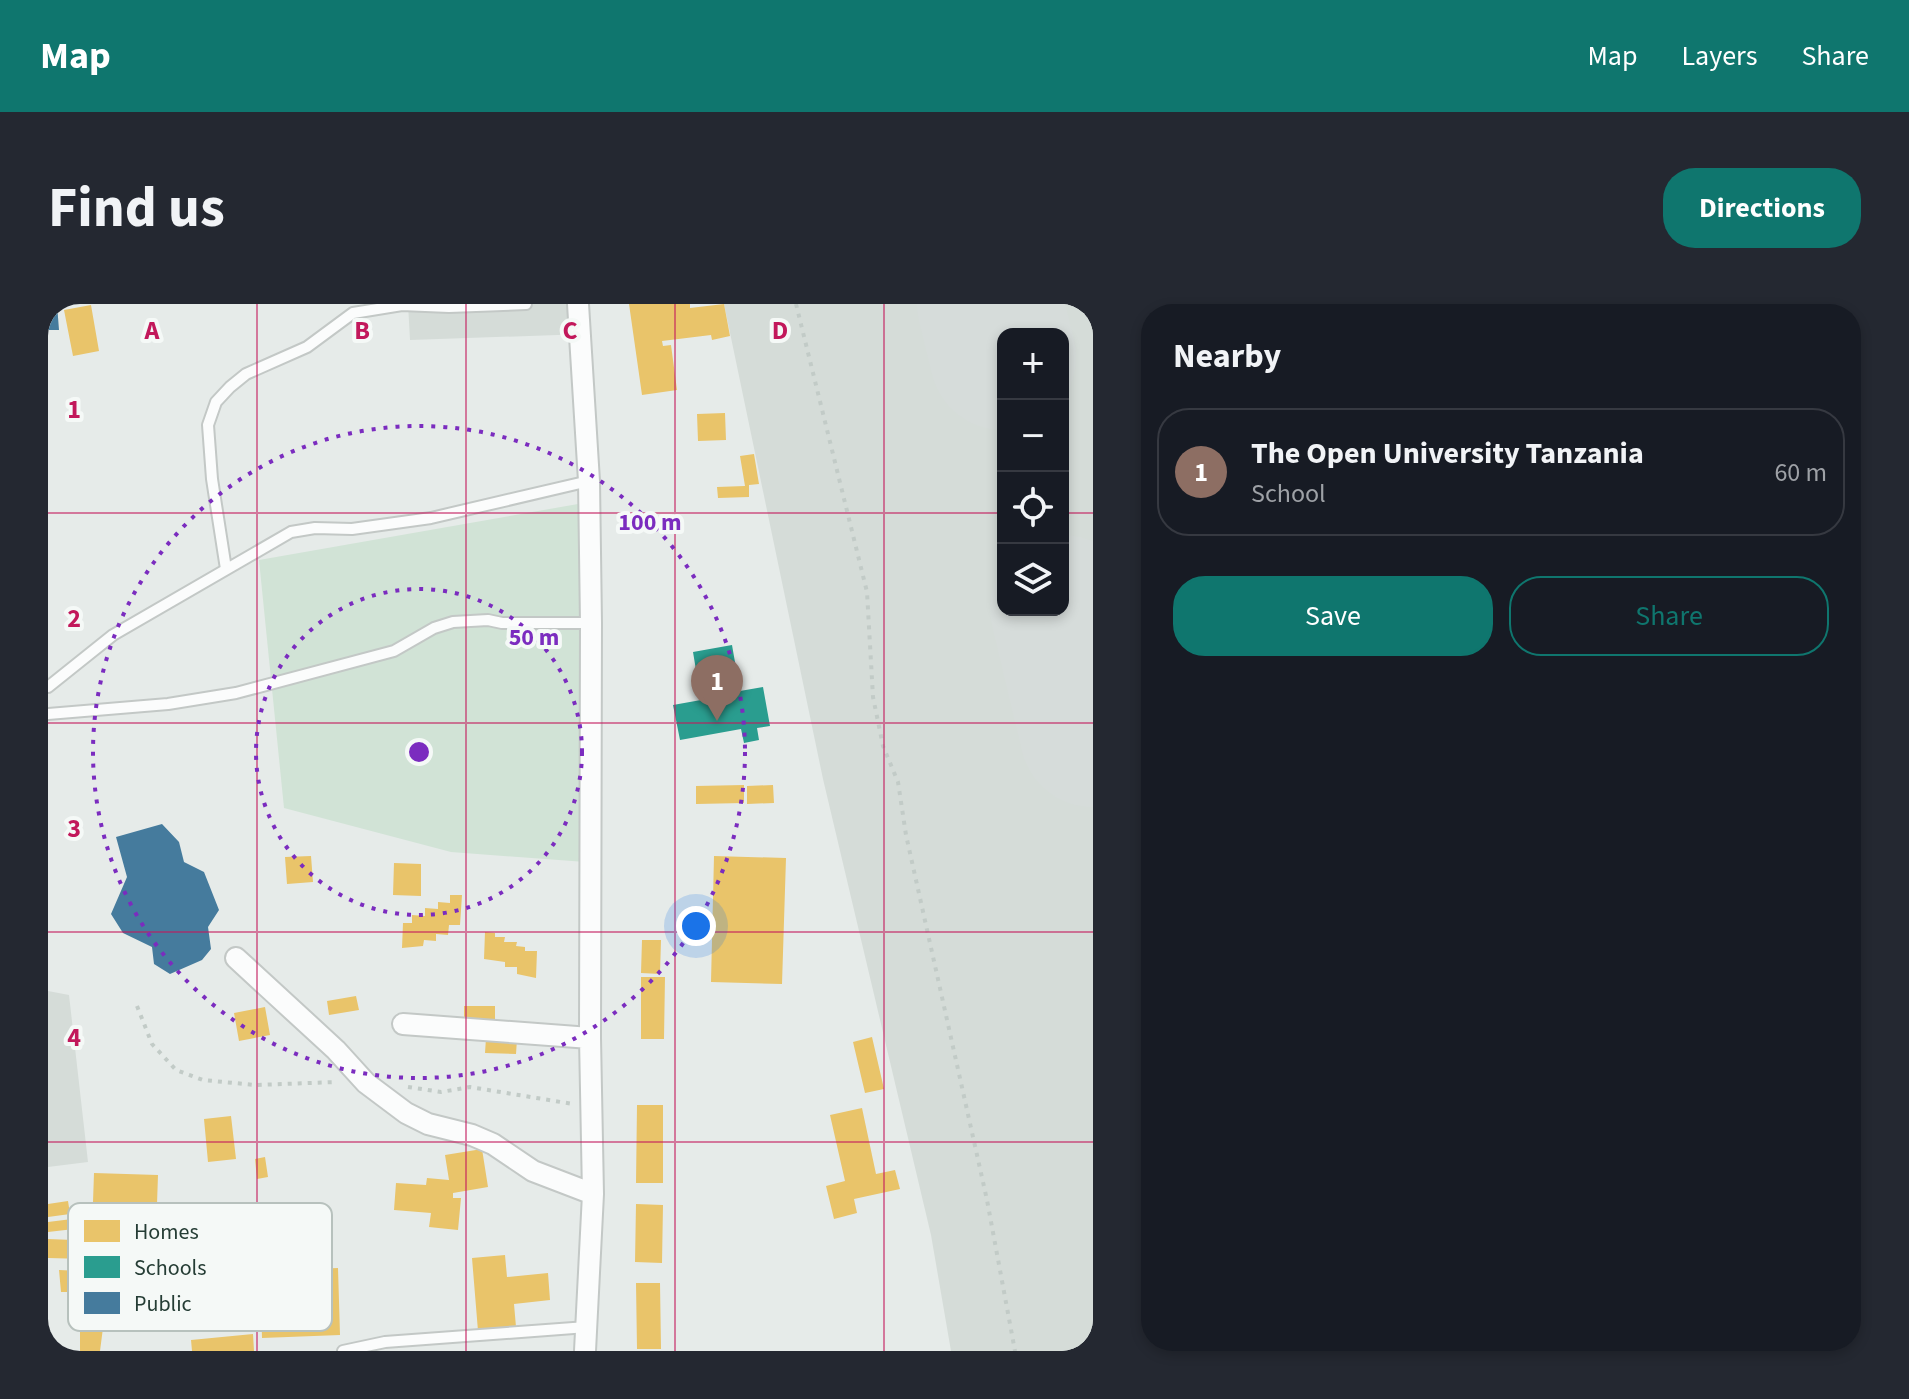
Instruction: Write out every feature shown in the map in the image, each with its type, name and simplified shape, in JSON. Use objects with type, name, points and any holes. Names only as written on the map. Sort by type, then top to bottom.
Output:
[{"type":"street","points":[[578,304],[589,481],[591,623],[590,1038],[593,1194],[585,1351]]},
{"type":"street","points":[[236,958],[336,1050],[366,1083],[406,1113],[428,1124],[472,1135],[493,1144],[533,1171],[593,1194]]},
{"type":"street","points":[[403,1024],[590,1038]]},
{"type":"lane","points":[[226,569],[212,479],[208,425],[216,402],[230,387],[246,374],[307,347],[353,313],[402,305],[526,304]]},
{"type":"lane","points":[[48,687],[113,635],[291,532],[315,528],[352,529],[431,518],[589,481]]},
{"type":"lane","points":[[48,714],[168,704],[236,693],[394,651],[434,628],[453,622],[591,623]]},
{"type":"lane","points":[[343,1351],[385,1342],[587,1327]]},
{"type":"path","points":[[796,304],[867,592],[873,697],[883,746],[898,782],[906,835],[987,1200],[1015,1351]]},
{"type":"shaded area","points":[[408,304],[585,304],[586,334],[410,340]]},
{"type":"shaded area","points":[[724,304],[1093,304],[1093,1351],[951,1351],[931,1235],[823,779]]},
{"type":"shaded area","points":[[48,991],[69,995],[88,1162],[48,1167]]},
{"type":"green space","points":[[595,501],[599,863],[451,852],[284,808],[259,560]]},
{"type":"building: Homes","points":[[629,304],[690,304],[690,308],[724,304],[730,336],[712,340],[711,335],[662,341],[663,346],[671,345],[677,390],[642,395]]},
{"type":"building: Homes","points":[[91,305],[99,351],[73,356],[64,310]]},
{"type":"building: Homes","points":[[725,413],[726,440],[698,441],[697,414]]},
{"type":"building: Homes","points":[[754,454],[759,484],[749,485],[749,497],[718,498],[717,487],[745,486],[740,456]]},
{"type":"building: Homes","points":[[744,785],[744,803],[696,804],[696,786]]},
{"type":"building: Homes","points":[[773,785],[774,803],[747,804],[747,786]]},
{"type":"building: Homes","points":[[311,856],[313,882],[287,884],[285,857]]},
{"type":"building: Homes","points":[[714,856],[786,858],[782,984],[711,982]]},
{"type":"building: Homes","points":[[394,863],[421,864],[421,896],[393,895]]},
{"type":"building: Homes","points":[[450,895],[462,895],[460,925],[449,925],[448,935],[436,934],[436,941],[424,940],[423,946],[402,948],[403,923],[412,923],[412,915],[425,916],[425,908],[438,909],[438,902],[450,903]]},
{"type":"building: Homes","points":[[485,932],[495,933],[495,937],[505,937],[504,942],[517,942],[516,946],[525,947],[525,951],[537,951],[536,978],[517,974],[517,967],[505,967],[505,962],[484,959]]},
{"type":"building: Homes","points":[[642,940],[661,940],[660,974],[641,973]]},
{"type":"building: Homes","points":[[641,977],[665,977],[664,1039],[641,1039]]},
{"type":"building: Homes","points":[[356,996],[359,1010],[329,1015],[327,1001]]},
{"type":"building: Homes","points":[[464,1006],[495,1006],[495,1021],[464,1020]]},
{"type":"building: Homes","points":[[265,1007],[270,1035],[239,1041],[234,1013]]},
{"type":"building: Homes","points":[[872,1037],[884,1089],[865,1093],[853,1042]]},
{"type":"building: Homes","points":[[486,1038],[517,1039],[516,1054],[485,1053]]},
{"type":"building: Homes","points":[[637,1105],[663,1105],[663,1183],[636,1183]]},
{"type":"building: Homes","points":[[862,1108],[876,1174],[895,1170],[900,1189],[854,1199],[857,1213],[834,1219],[826,1186],[845,1181],[830,1115]]},
{"type":"building: Homes","points":[[231,1116],[236,1159],[208,1162],[204,1119]]},
{"type":"building: Homes","points":[[482,1149],[488,1187],[453,1193],[453,1198],[461,1198],[458,1230],[429,1227],[431,1213],[394,1210],[396,1183],[426,1185],[427,1178],[449,1180],[445,1155]]},
{"type":"building: Homes","points":[[265,1157],[268,1177],[257,1179],[255,1159]]},
{"type":"building: Homes","points":[[94,1173],[158,1175],[157,1203],[93,1202]]},
{"type":"building: Homes","points":[[68,1201],[68,1214],[48,1217],[48,1204]]},
{"type":"building: Homes","points":[[636,1204],[663,1205],[662,1263],[635,1262]]},
{"type":"building: Homes","points":[[68,1220],[68,1230],[48,1232],[48,1222]]},
{"type":"building: Homes","points":[[48,1239],[68,1240],[68,1259],[48,1258]]},
{"type":"building: Homes","points":[[505,1255],[507,1277],[548,1273],[550,1300],[514,1304],[516,1327],[478,1331],[472,1258]]},
{"type":"building: Homes","points":[[332,1268],[338,1268],[340,1335],[262,1338],[262,1331],[332,1331]]},
{"type":"building: Homes","points":[[59,1270],[68,1270],[68,1292],[61,1292]]},
{"type":"building: Homes","points":[[636,1283],[660,1283],[661,1349],[637,1349]]},
{"type":"building: Homes","points":[[80,1331],[103,1331],[100,1351],[80,1351]]},
{"type":"building: Homes","points":[[253,1334],[254,1351],[192,1351],[191,1340]]},
{"type":"building: Schools","points":[[732,645],[740,691],[763,687],[770,726],[757,728],[759,740],[744,743],[741,729],[680,740],[673,705],[701,700],[693,652]]},
{"type":"building: Public","points":[[48,304],[57,304],[59,330],[48,330]]},
{"type":"building: Public","points":[[162,824],[179,842],[184,862],[204,872],[219,910],[208,927],[211,949],[202,960],[170,974],[154,964],[152,947],[123,933],[111,914],[127,877],[116,837]]},
{"type":"runway","points":[[990,304],[997,333]]},
{"type":"runway","points":[[1065,616],[1093,734]]},
{"type":"place","name":"The Open University Tanzania","points":[[717,721]]}]
